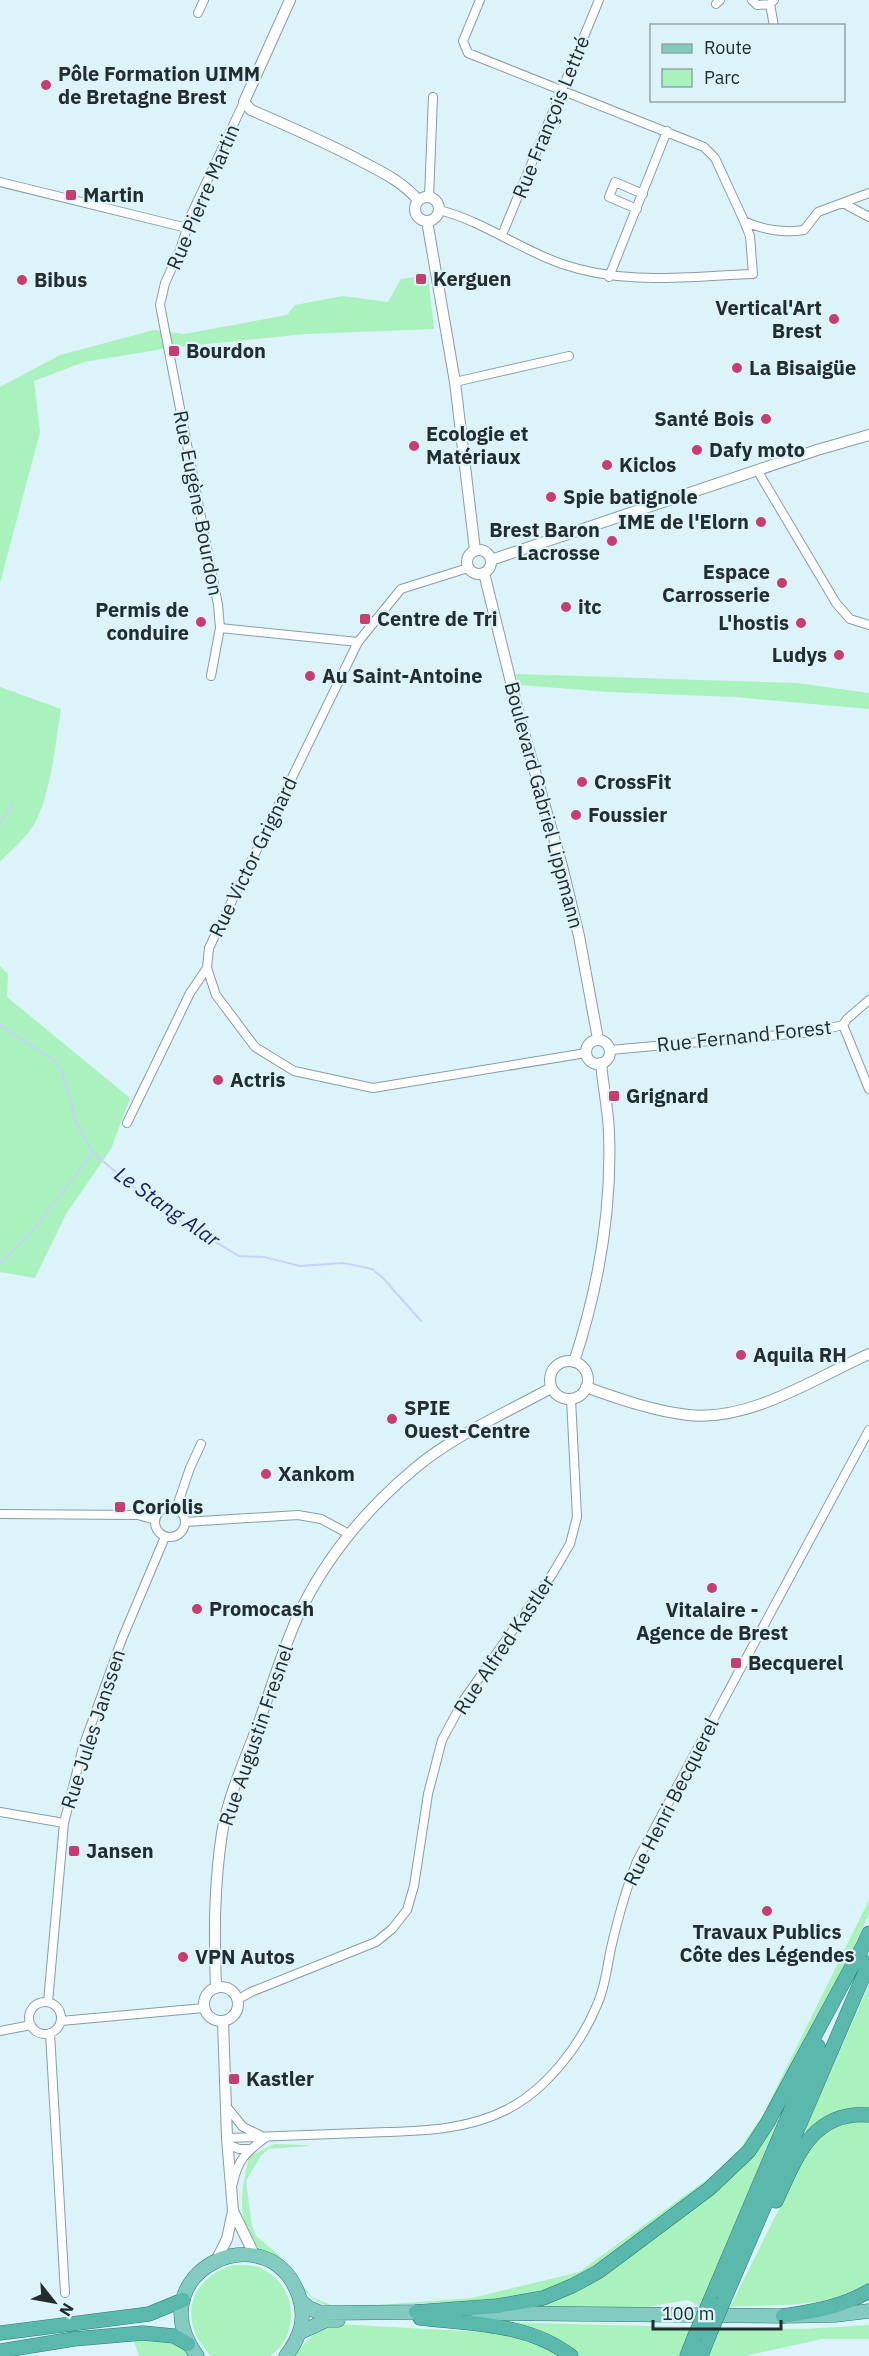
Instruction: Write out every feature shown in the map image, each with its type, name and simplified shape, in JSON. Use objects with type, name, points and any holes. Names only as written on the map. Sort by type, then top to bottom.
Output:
[{"type":"highway","points":[[687,2356],[701,2338],[717,2301],[830,2019],[869,1933]]},
{"type":"highway","points":[[415,2315],[497,2306],[543,2298],[572,2286],[598,2272],[709,2189],[749,2151],[768,2122],[862,1948]]},
{"type":"highway","points":[[740,2262],[869,1963]]},
{"type":"highway","points":[[717,2301],[740,2262],[758,2238],[807,2140],[826,2123],[841,2116],[869,2115]]},
{"type":"highway","points":[[783,2316],[831,2308],[869,2291]]},
{"type":"highway","points":[[0,2333],[149,2314],[183,2300]]},
{"type":"highway","points":[[415,2315],[510,2329],[534,2335],[561,2348],[571,2356]]},
{"type":"highway","points":[[0,2351],[74,2339],[143,2333],[174,2336],[188,2344]]},
{"type":"highway","points":[[701,2338],[701,2356]]},
{"type":"main road","points":[[197,2356],[188,2344],[183,2330],[181,2315],[183,2300],[189,2284],[200,2271],[218,2259],[234,2254],[269,2260],[282,2269],[291,2280],[300,2300],[302,2320],[301,2332],[286,2356]]},
{"type":"main road","points":[[300,2300],[309,2308],[321,2313],[650,2321],[869,2320]]},
{"type":"main road","points":[[301,2332],[327,2320],[415,2315],[783,2316],[835,2315],[869,2311]]},
{"type":"street","points":[[198,13],[204,0]]},
{"type":"street","name":"Rue Pierre Martin","points":[[164,331],[159,305],[165,283],[180,250],[192,213],[291,0]]},
{"type":"street","points":[[439,210],[502,235],[560,264],[609,277],[659,279],[753,274],[750,236],[715,158],[704,147],[667,131],[468,53],[463,41],[480,0]]},
{"type":"street","name":"Rue François Lettré","points":[[502,235],[600,0]]},
{"type":"street","points":[[752,0],[757,5],[772,2],[774,24]]},
{"type":"street","points":[[429,196],[433,98]]},
{"type":"street","points":[[244,102],[251,110],[332,146],[391,177],[418,200]]},
{"type":"street","points":[[609,277],[667,131]]},
{"type":"street","points":[[0,182],[187,228]]},
{"type":"street","points":[[637,209],[609,197],[615,182],[643,194]]},
{"type":"street","points":[[744,221],[756,227],[795,232],[804,230],[818,212],[869,193]]},
{"type":"street","points":[[429,196],[436,200],[439,210],[436,217],[427,221],[419,219],[415,212],[418,200],[429,196]]},
{"type":"street","points":[[843,203],[869,217]]},
{"type":"street","points":[[427,221],[455,382],[475,550]]},
{"type":"street","name":"Rue Eugène Bourdon","points":[[164,331],[218,605],[220,628],[211,676]]},
{"type":"street","points":[[455,382],[569,356]]},
{"type":"street","points":[[491,560],[757,470],[869,435]]},
{"type":"street","points":[[757,470],[836,603],[850,618],[869,625]]},
{"type":"street","points":[[475,550],[486,551],[491,560],[490,568],[484,573],[477,574],[468,567],[469,555],[475,550]]},
{"type":"street","name":"Rue Victor Grignard","points":[[207,968],[209,948],[358,642],[401,589],[468,567]]},
{"type":"street","name":"Boulevard Gabriel Lippmann","points":[[484,573],[520,719],[562,866],[579,936],[598,1040]]},
{"type":"street","points":[[220,628],[358,642]]},
{"type":"street","points":[[207,968],[216,996],[255,1047],[294,1071],[373,1088],[586,1053]]},
{"type":"street","points":[[127,1123],[190,993],[207,968]]},
{"type":"street","name":"Rue Fernand Forest","points":[[610,1050],[813,1032],[843,1025],[869,1000]]},
{"type":"street","points":[[843,1025],[869,1089]]},
{"type":"street","points":[[598,1040],[607,1044],[610,1050],[607,1060],[601,1063],[590,1060],[586,1053],[590,1042],[598,1040]]},
{"type":"street","points":[[574,1362],[597,1284],[607,1199],[609,1131],[601,1063]]},
{"type":"street","points":[[586,1387],[664,1411],[690,1415],[715,1415],[746,1410],[869,1354]]},
{"type":"street","points":[[567,1361],[574,1362],[586,1371],[588,1377],[586,1387],[580,1395],[571,1399],[559,1397],[551,1388],[550,1376],[556,1366],[567,1361]]},
{"type":"street","name":"Rue Augustin Fresnel","points":[[216,1987],[213,1923],[223,1830],[230,1803],[297,1620],[323,1572],[349,1534],[386,1495],[433,1455],[551,1388]]},
{"type":"street","name":"Rue Alfred Kastler","points":[[237,2000],[251,1992],[376,1942],[392,1929],[407,1910],[414,1886],[428,1794],[442,1740],[463,1701],[553,1573],[570,1544],[577,1517],[571,1399]]},
{"type":"street","name":"Rue Henri Becquerel","points":[[227,2141],[266,2137],[407,2131],[477,2122],[507,2109],[558,2068],[578,2041],[597,2006],[620,1911],[637,1861],[869,1430]]},
{"type":"street","points":[[176,1509],[201,1444]]},
{"type":"street","points":[[165,1508],[176,1509],[184,1517],[185,1522],[181,1533],[170,1538],[165,1537],[155,1527],[155,1520],[165,1508]]},
{"type":"street","points":[[0,1514],[138,1515],[155,1520]]},
{"type":"street","points":[[185,1522],[298,1515],[321,1519],[349,1534]]},
{"type":"street","name":"Rue Jules Janssen","points":[[48,2002],[64,1823],[83,1748],[122,1639],[165,1537]]},
{"type":"street","points":[[0,1812],[64,1823]]},
{"type":"street","points":[[222,1986],[232,1990],[237,2000],[234,2013],[223,2021],[211,2018],[204,2008],[206,1995],[216,1987],[222,1986]]},
{"type":"street","points":[[48,2002],[60,2010],[61,2021],[59,2027],[50,2033],[37,2031],[29,2019],[32,2009],[37,2004],[48,2002]]},
{"type":"street","points":[[61,2021],[204,2008]]},
{"type":"street","points":[[218,2259],[227,2239],[233,2211],[227,2141],[223,2021]]},
{"type":"street","points":[[0,2031],[31,2025]]},
{"type":"street","points":[[50,2033],[65,2294]]},
{"type":"street","points":[[226,2106],[243,2127],[266,2137]]},
{"type":"street","points":[[231,2192],[236,2168],[242,2157],[266,2137]]},
{"type":"street","points":[[227,2141],[239,2149],[251,2148]]},
{"type":"street","points":[[233,2211],[255,2256]]},
{"type":"green space","points":[[428,275],[434,329],[306,334],[169,348],[84,362],[34,381],[40,432],[0,583],[0,387],[60,355],[154,330],[184,334],[287,315],[295,305],[343,296],[388,302],[401,279]]},
{"type":"green space","points":[[516,674],[797,683],[869,693],[869,709],[734,697],[609,692],[519,685]]},
{"type":"green space","points":[[0,687],[61,709],[46,793],[37,819],[30,831],[0,862]]},
{"type":"green space","points":[[0,966],[8,974],[7,997],[130,1098],[111,1149],[66,1214],[35,1278],[0,1272]]},
{"type":"green space","points":[[869,1900],[869,1914],[853,1949],[748,2147],[728,2169],[574,2282],[507,2299],[338,2308],[472,2298],[579,2272],[731,2162],[764,2113]]},
{"type":"green space","points":[[869,1985],[869,2110],[852,2108],[835,2112],[827,2115],[807,2131],[805,2130]]},
{"type":"green space","points":[[774,2118],[778,2120],[700,2307],[688,2300],[617,2312],[537,2312],[525,2305],[667,2226]]},
{"type":"green space","points":[[852,2121],[869,2122],[869,2284],[838,2298],[802,2304],[730,2307],[808,2151],[827,2132]]},
{"type":"green space","points":[[274,2144],[309,2146],[268,2149],[261,2156],[246,2181],[252,2226],[256,2236],[279,2255],[312,2297],[338,2308],[313,2299],[284,2265],[263,2252],[247,2230],[242,2195],[249,2157]]},
{"type":"green space","points":[[232,2265],[252,2266],[264,2270],[275,2278],[289,2299],[291,2311],[287,2336],[270,2356],[211,2356],[194,2330],[191,2316],[192,2304],[197,2292],[205,2281]]},
{"type":"green space","points":[[488,2322],[692,2327],[679,2356],[577,2356]]},
{"type":"green space","points":[[338,2324],[498,2333],[531,2341],[560,2356],[292,2356],[314,2334]]},
{"type":"green space","points":[[869,2325],[869,2339],[822,2339],[745,2356],[709,2356],[720,2328],[803,2329]]},
{"type":"green space","points":[[152,2338],[174,2342],[190,2356],[139,2356],[134,2341]]},
{"type":"waterway","points":[[0,823],[13,803]]},
{"type":"waterway","name":"Le Stang Alar","points":[[0,1025],[55,1061],[63,1074],[76,1122],[93,1153],[141,1193],[182,1222],[239,1256],[264,1257],[300,1266],[343,1263],[372,1269],[383,1278],[421,1321]]},
{"type":"waterway","points":[[0,1263],[29,1235],[93,1153]]},
{"type":"place","name":"Pôle Formation UIMM de Bretagne Brest","points":[[46,85]]},
{"type":"place","name":"Martin","points":[[71,195]]},
{"type":"place","name":"Kerguen","points":[[421,279]]},
{"type":"place","name":"Bibus","points":[[22,280]]},
{"type":"place","name":"Vertical'Art Brest","points":[[834,319]]},
{"type":"place","name":"Bourdon","points":[[174,351]]},
{"type":"place","name":"La Bisaigüe","points":[[737,368]]},
{"type":"place","name":"Santé Bois","points":[[766,419]]},
{"type":"place","name":"Ecologie et Matériaux","points":[[414,446]]},
{"type":"place","name":"Dafy moto","points":[[697,450]]},
{"type":"place","name":"Kiclos","points":[[607,465]]},
{"type":"place","name":"Spie batignole","points":[[551,497]]},
{"type":"place","name":"IME de l'Elorn","points":[[761,522]]},
{"type":"place","name":"Brest Baron Lacrosse","points":[[612,541]]},
{"type":"place","name":"Espace Carrosserie","points":[[782,583]]},
{"type":"place","name":"itc","points":[[566,607]]},
{"type":"place","name":"Centre de Tri","points":[[365,619]]},
{"type":"place","name":"Permis de conduire","points":[[201,622]]},
{"type":"place","name":"L'hostis","points":[[801,623]]},
{"type":"place","name":"Ludys","points":[[839,655]]},
{"type":"place","name":"Au Saint-Antoine","points":[[310,676]]},
{"type":"place","name":"CrossFit","points":[[582,782]]},
{"type":"place","name":"Foussier","points":[[576,815]]},
{"type":"place","name":"Actris","points":[[218,1080]]},
{"type":"place","name":"Grignard","points":[[614,1096]]},
{"type":"place","name":"Aquila RH","points":[[741,1355]]},
{"type":"place","name":"SPIE Ouest-Centre","points":[[392,1419]]},
{"type":"place","name":"Xankom","points":[[266,1474]]},
{"type":"place","name":"Coriolis","points":[[120,1507]]},
{"type":"place","name":"Vitalaire - Agence de Brest","points":[[712,1588]]},
{"type":"place","name":"Promocash","points":[[197,1609]]},
{"type":"place","name":"Becquerel","points":[[736,1663]]},
{"type":"place","name":"Jansen","points":[[74,1851]]},
{"type":"place","name":"Travaux Publics Côte des Légendes","points":[[767,1911]]},
{"type":"place","name":"VPN Autos","points":[[183,1957]]},
{"type":"place","name":"Kastler","points":[[234,2079]]}]
